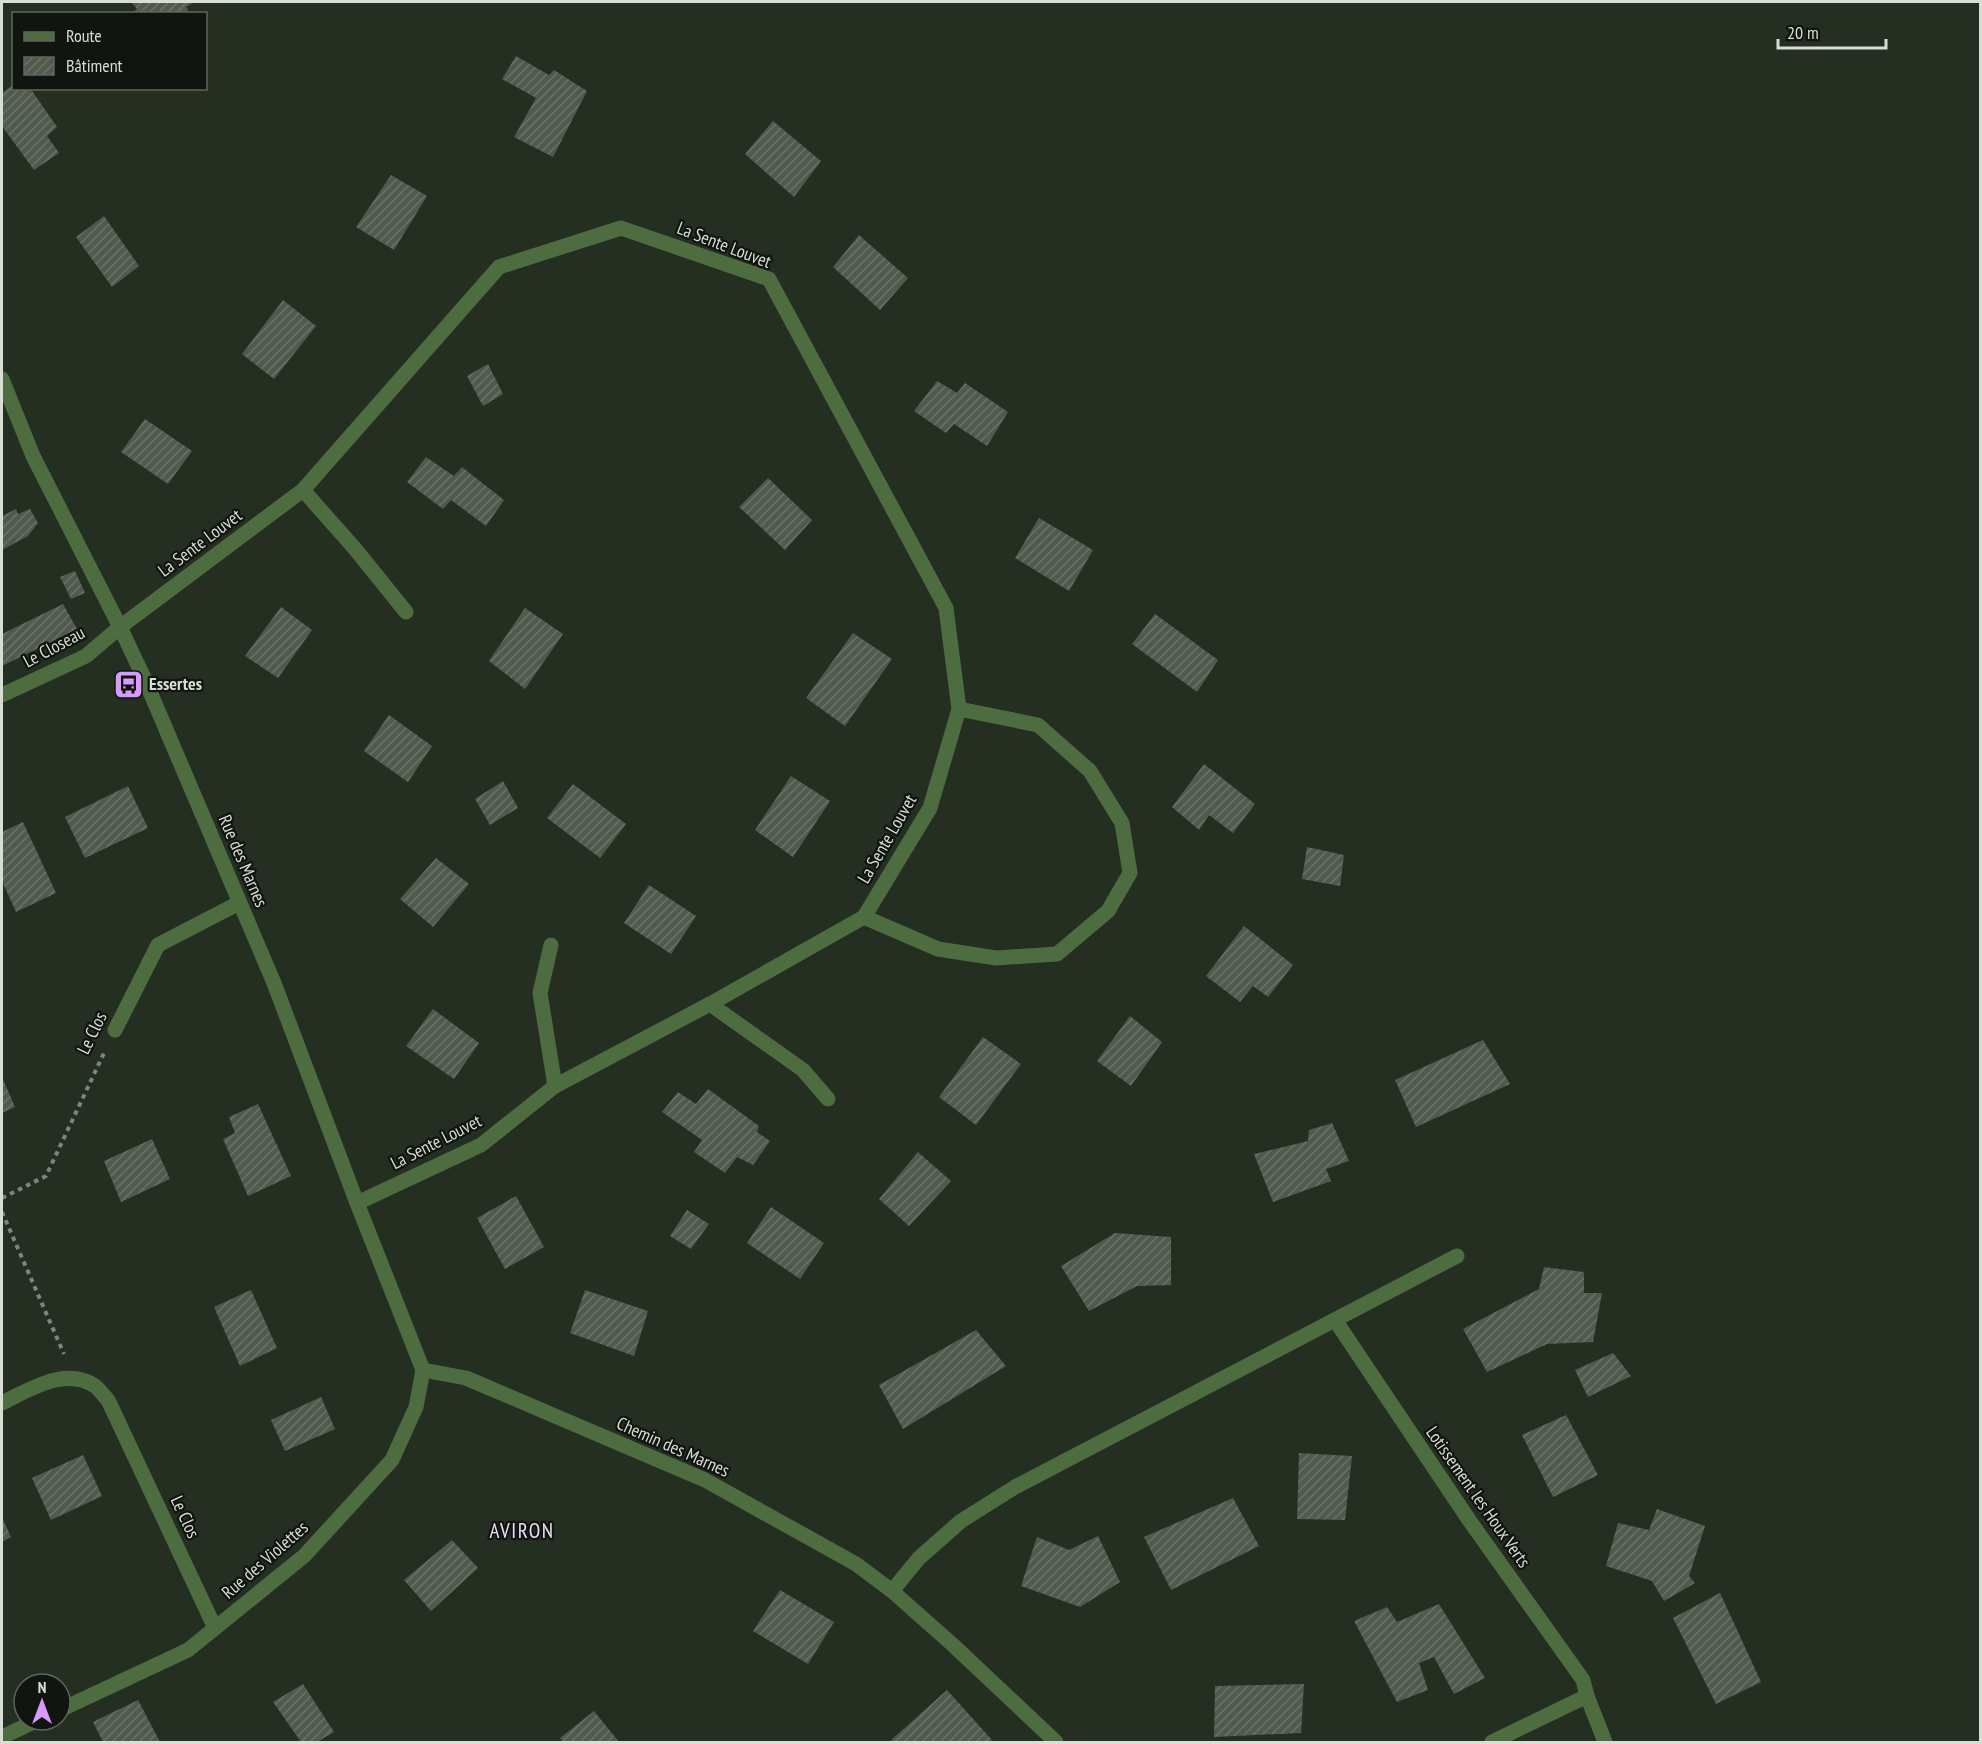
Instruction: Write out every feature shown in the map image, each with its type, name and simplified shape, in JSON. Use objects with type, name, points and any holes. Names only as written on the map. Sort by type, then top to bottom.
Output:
[{"type":"street","name":"La Sente Louvet","points":[[120,627],[303,490],[499,267],[621,228],[769,279],[946,608],[959,709],[930,808],[864,918],[710,1004],[555,1086],[481,1145],[357,1203]]},
{"type":"street","name":"Rue des Marnes","points":[[2,379],[33,456],[120,627],[274,983],[423,1370]]},
{"type":"street","points":[[303,490],[406,612]]},
{"type":"street","name":"Le Closeau","points":[[2,695],[86,656],[120,627]]},
{"type":"street","points":[[864,918],[938,949],[996,958],[1057,954],[1108,911],[1130,873],[1122,824],[1090,771],[1038,725],[959,709]]},
{"type":"street","name":"Le Clos","points":[[115,1030],[158,945],[239,903]]},
{"type":"street","points":[[550,945],[540,993],[555,1086]]},
{"type":"street","points":[[710,1004],[803,1070],[828,1099]]},
{"type":"street","points":[[892,1591],[919,1558],[961,1521],[1014,1487],[1457,1256]]},
{"type":"street","name":"Lotissement les Houx Verts","points":[[1335,1320],[1469,1520],[1583,1680],[1605,1743]]},
{"type":"street","name":"Chemin des Marnes","points":[[423,1370],[466,1378],[705,1480],[856,1564],[892,1591],[953,1645],[1056,1743]]},
{"type":"street","name":"Rue des Violettes","points":[[72,1704],[188,1650],[304,1556],[392,1460],[416,1407],[423,1370]]},
{"type":"street","points":[[2,1403],[46,1381],[75,1378]]},
{"type":"street","name":"Le Clos","points":[[75,1378],[94,1386],[108,1400],[215,1628]]},
{"type":"street","points":[[1492,1743],[1587,1696]]},
{"type":"path","name":"Le Clos","points":[[2,1198],[46,1176],[115,1030]]},
{"type":"path","points":[[2,1212],[75,1378]]},
{"type":"building","points":[[131,2],[194,2],[186,7],[188,10],[185,12],[133,12],[137,9]]},
{"type":"building","points":[[516,56],[549,75],[554,70],[587,91],[553,157],[514,137],[536,98],[502,79]]},
{"type":"building","points":[[12,86],[12,90],[31,90],[57,127],[47,136],[59,153],[34,170],[2,126],[2,93]]},
{"type":"building","points":[[773,121],[821,161],[794,197],[745,154]]},
{"type":"building","points":[[391,175],[427,196],[394,250],[356,227]]},
{"type":"building","points":[[104,216],[139,266],[112,287],[76,237]]},
{"type":"building","points":[[859,235],[908,278],[880,310],[833,267]]},
{"type":"building","points":[[283,300],[316,326],[274,379],[242,354]]},
{"type":"building","points":[[488,364],[503,394],[483,406],[467,376]]},
{"type":"building","points":[[937,381],[957,393],[965,383],[1008,412],[987,446],[954,424],[946,433],[914,411]]},
{"type":"building","points":[[145,419],[192,451],[168,484],[121,452]]},
{"type":"building","points":[[426,457],[454,476],[462,467],[504,500],[486,526],[451,500],[443,509],[407,482]]},
{"type":"building","points":[[768,478],[812,520],[785,550],[739,507]]},
{"type":"building","points":[[16,509],[18,514],[30,509],[38,523],[28,536],[2,550],[2,516]]},
{"type":"building","points":[[1039,518],[1093,550],[1069,591],[1015,558]]},
{"type":"building","points":[[75,571],[85,593],[71,599],[60,577]]},
{"type":"building","points":[[63,604],[77,629],[2,666],[2,634]]},
{"type":"building","points":[[281,607],[312,630],[278,678],[245,656]]},
{"type":"building","points":[[525,608],[563,634],[525,689],[489,661]]},
{"type":"building","points":[[1155,614],[1218,660],[1197,692],[1132,644]]},
{"type":"building","points":[[853,633],[892,659],[845,726],[806,698]]},
{"type":"building","points":[[389,715],[432,746],[408,782],[364,751]]},
{"type":"building","points":[[1204,764],[1255,804],[1233,833],[1209,815],[1199,830],[1172,807]]},
{"type":"building","points":[[791,776],[830,801],[793,857],[755,830]]},
{"type":"building","points":[[503,781],[518,808],[490,825],[475,799]]},
{"type":"building","points":[[573,784],[626,824],[600,858],[547,818]]},
{"type":"building","points":[[128,786],[148,828],[85,858],[65,817]]},
{"type":"building","points":[[23,822],[56,893],[16,912],[2,881],[2,832]]},
{"type":"building","points":[[1307,847],[1344,855],[1340,886],[1302,879]]},
{"type":"building","points":[[436,858],[469,884],[433,927],[400,899]]},
{"type":"building","points":[[649,885],[696,916],[671,954],[624,923]]},
{"type":"building","points":[[1244,926],[1293,965],[1268,997],[1253,986],[1240,1002],[1206,976]]},
{"type":"building","points":[[433,1009],[479,1043],[454,1079],[406,1046]]},
{"type":"building","points":[[1130,1016],[1162,1042],[1131,1086],[1097,1061]]},
{"type":"building","points":[[983,1037],[1021,1064],[976,1125],[939,1097]]},
{"type":"building","points":[[1483,1040],[1510,1084],[1416,1127],[1395,1080]]},
{"type":"building","points":[[2,1077],[15,1107],[2,1113]]},
{"type":"building","points":[[708,1089],[759,1126],[757,1132],[770,1141],[753,1165],[737,1157],[725,1173],[694,1152],[702,1140],[662,1112],[678,1092],[696,1104]]},
{"type":"building","points":[[258,1104],[291,1176],[248,1196],[223,1139],[235,1133],[229,1117]]},
{"type":"building","points":[[1332,1123],[1349,1161],[1326,1169],[1331,1181],[1273,1202],[1254,1154],[1308,1141],[1309,1130]]},
{"type":"building","points":[[152,1139],[170,1179],[121,1202],[104,1161]]},
{"type":"building","points":[[918,1152],[951,1181],[909,1226],[879,1199]]},
{"type":"building","points":[[516,1196],[544,1247],[505,1269],[477,1218]]},
{"type":"building","points":[[771,1207],[824,1243],[800,1279],[747,1243]]},
{"type":"building","points":[[687,1210],[709,1224],[691,1249],[670,1236]]},
{"type":"building","points":[[1115,1233],[1171,1237],[1171,1285],[1137,1286],[1089,1311],[1061,1266]]},
{"type":"building","points":[[1544,1267],[1584,1272],[1584,1293],[1602,1293],[1593,1342],[1547,1344],[1487,1372],[1463,1329],[1539,1289]]},
{"type":"building","points":[[251,1290],[277,1348],[240,1366],[214,1307]]},
{"type":"building","points":[[585,1290],[648,1311],[634,1356],[570,1333]]},
{"type":"building","points":[[976,1330],[1006,1366],[903,1429],[879,1385]]},
{"type":"building","points":[[1613,1353],[1631,1376],[1588,1397],[1575,1370]]},
{"type":"building","points":[[321,1397],[335,1429],[285,1451],[271,1420]]},
{"type":"building","points":[[1566,1415],[1598,1475],[1553,1497],[1522,1435]]},
{"type":"building","points":[[1299,1453],[1352,1456],[1345,1520],[1297,1519]]},
{"type":"building","points":[[83,1455],[102,1496],[51,1520],[32,1478]]},
{"type":"building","points":[[1233,1498],[1259,1546],[1171,1590],[1144,1537]]},
{"type":"building","points":[[1657,1509],[1705,1526],[1689,1576],[1695,1583],[1664,1601],[1652,1581],[1606,1566],[1618,1523],[1649,1530]]},
{"type":"building","points":[[2,1517],[11,1537],[2,1542]]},
{"type":"building","points":[[1098,1536],[1120,1582],[1080,1607],[1021,1586],[1037,1537],[1069,1550]]},
{"type":"building","points":[[452,1540],[478,1568],[431,1611],[404,1580]]},
{"type":"building","points":[[780,1590],[834,1622],[808,1664],[753,1631]]},
{"type":"building","points":[[1720,1593],[1761,1682],[1716,1704],[1673,1618]]},
{"type":"building","points":[[1439,1604],[1485,1678],[1454,1694],[1434,1657],[1419,1663],[1428,1690],[1397,1702],[1354,1621],[1387,1607],[1397,1622]]},
{"type":"building","points":[[303,1684],[334,1732],[317,1742],[301,1742],[273,1702]]},
{"type":"building","points":[[1304,1684],[1301,1733],[1214,1737],[1215,1686]]},
{"type":"building","points":[[947,1690],[992,1740],[989,1742],[889,1742]]},
{"type":"building","points":[[138,1700],[160,1742],[103,1742],[93,1722]]},
{"type":"building","points":[[594,1711],[619,1742],[563,1742],[560,1738]]},
{"type":"place","name":"Essertes","points":[[128,684]]},
{"type":"district","name":"AVIRON","points":[[522,1531]]}]
